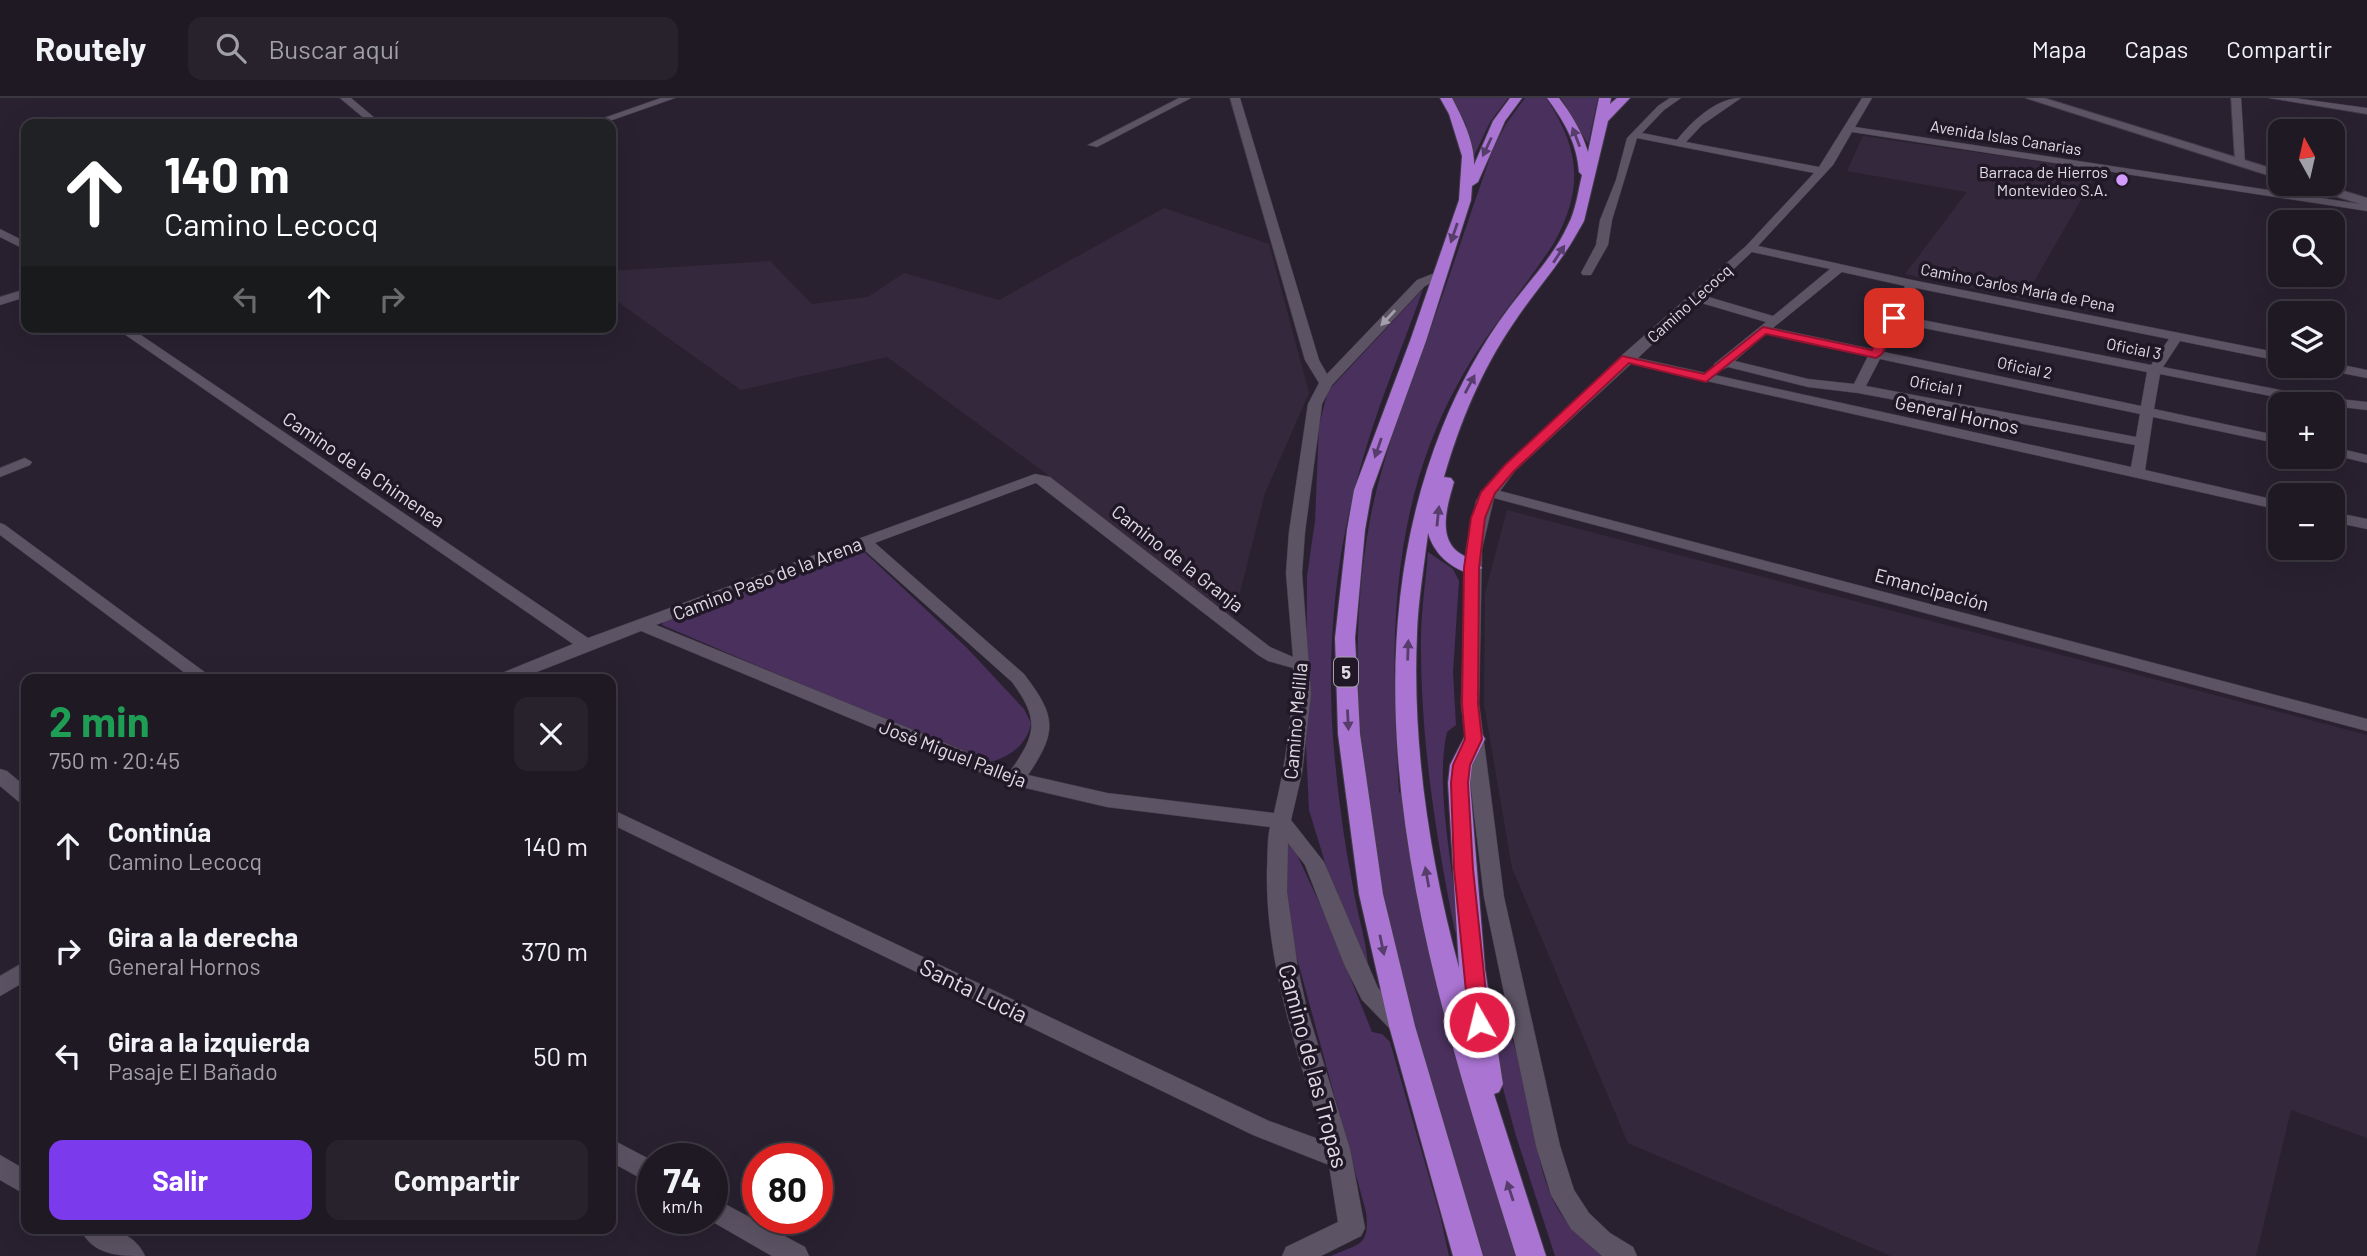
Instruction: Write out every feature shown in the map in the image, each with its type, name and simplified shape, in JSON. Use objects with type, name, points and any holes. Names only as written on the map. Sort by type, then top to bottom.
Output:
[{"type":"highway","name":"5","points":[[1446,98],[1455,114],[1468,156],[1465,200],[1363,490],[1356,530],[1345,638],[1349,734],[1371,894],[1402,1026],[1468,1256]]},
{"type":"highway","points":[[1465,200],[1499,121],[1516,98]]},
{"type":"highway","points":[[1553,98],[1570,121],[1585,163],[1585,181]]},
{"type":"highway","points":[[1531,1256],[1457,1015],[1427,878],[1412,767],[1408,709],[1413,560],[1433,474],[1468,387],[1504,324],[1564,247],[1577,221],[1602,121],[1605,98]]},
{"type":"highway","points":[[1602,121],[1610,109],[1624,98]]},
{"type":"highway","points":[[1450,429],[1455,447],[1437,517],[1437,532],[1447,551],[1472,568]]},
{"type":"highway","points":[[1447,551],[1474,548]]},
{"type":"highway","points":[[1474,739],[1461,765],[1459,783],[1472,969],[1490,1087],[1485,1113]]},
{"type":"street","points":[[345,98],[371,119]]},
{"type":"street","points":[[607,119],[670,98]]},
{"type":"street","points":[[1093,145],[1186,98]]},
{"type":"street","points":[[1235,98],[1312,360],[1326,383]]},
{"type":"street","points":[[1587,273],[1602,245],[1606,220],[1635,135],[1661,108],[1676,98]]},
{"type":"street","points":[[1679,144],[1688,129],[1702,117],[1736,98]]},
{"type":"street","name":"Camino Lecocq","points":[[1474,739],[1470,704],[1472,568],[1478,518],[1488,492],[1626,359],[1750,248],[1822,172],[1867,98]]},
{"type":"street","points":[[2032,98],[2268,171]]},
{"type":"street","points":[[2236,98],[2240,163]]},
{"type":"street","points":[[2274,98],[2367,111]]},
{"type":"street","name":"Avenida Islas Canarias","points":[[1849,129],[2367,208]]},
{"type":"street","points":[[1635,135],[1822,172]]},
{"type":"street","points":[[2345,195],[2367,202]]},
{"type":"street","points":[[0,232],[21,244]]},
{"type":"street","name":"Camino Carlos María de Pena","points":[[1750,248],[1838,269],[2268,354]]},
{"type":"street","points":[[1706,378],[1838,269]]},
{"type":"street","name":"Camino Melilla","points":[[1281,821],[1293,773],[1302,665],[1294,573],[1311,417],[1326,383],[1421,283],[1440,275]]},
{"type":"street","points":[[1858,389],[1912,284]]},
{"type":"street","points":[[0,301],[21,295]]},
{"type":"street","name":"Oficial 2","points":[[1695,297],[1769,325],[1876,354],[2268,437]]},
{"type":"street","name":"Oficial 3","points":[[1894,318],[2311,400],[2367,406]]},
{"type":"street","name":"Camino de la Chimenea","points":[[129,333],[520,597],[586,645]]},
{"type":"street","points":[[2137,473],[2154,370],[2177,336]]},
{"type":"street","name":"General Hornos","points":[[1626,359],[2268,502]]},
{"type":"street","name":"Oficial 1","points":[[1725,362],[1808,383],[1858,389],[2141,442]]},
{"type":"street","points":[[2345,370],[2367,374]]},
{"type":"street","points":[[2345,454],[2367,459]]},
{"type":"street","points":[[0,473],[25,462]]},
{"type":"street","name":"Camino Paso de la Arena","points":[[515,674],[1032,478]]},
{"type":"street","name":"Camino de la Granja","points":[[1032,478],[1045,480],[1264,651],[1274,657],[1302,665]]},
{"type":"street","name":"Emancipación","points":[[1488,492],[2367,725]]},
{"type":"street","points":[[2345,519],[2367,524]]},
{"type":"street","points":[[0,528],[198,674]]},
{"type":"street","points":[[864,541],[1018,678],[1038,705],[1044,719],[1041,736],[1015,779]]},
{"type":"street","name":"José Miguel Palleja","points":[[642,625],[1015,779],[1107,800],[1281,821]]},
{"type":"street","points":[[1474,739],[1494,897],[1548,1146],[1563,1195],[1580,1221],[1601,1241],[1624,1256]]},
{"type":"street","points":[[0,776],[21,793]]},
{"type":"street","name":"Santa Lucía","points":[[616,818],[1261,1128],[1339,1157]]},
{"type":"street","points":[[1281,821],[1314,862],[1370,994],[1402,1026]]},
{"type":"street","name":"Camino de las Tropas","points":[[1281,821],[1278,835],[1277,892],[1287,969],[1339,1157],[1353,1227],[1295,1256]]},
{"type":"street","points":[[0,987],[21,973]]},
{"type":"street","points":[[616,1153],[637,1165]]},
{"type":"street","points":[[0,1166],[21,1181]]},
{"type":"street","points":[[728,1217],[796,1256]]},
{"type":"street","points":[[101,1234],[132,1256]]},
{"type":"shaded area","points":[[1452,98],[1508,98],[1490,122],[1474,156],[1466,124]]},
{"type":"shaded area","points":[[1525,98],[1546,98],[1566,134],[1574,169],[1570,204],[1554,243],[1472,360],[1437,427],[1419,478],[1406,528],[1395,632],[1394,685],[1399,792],[1404,798],[1487,1162],[1516,1256],[1484,1256],[1430,1079],[1384,895],[1368,803],[1359,710],[1359,617],[1369,525],[1388,450],[1493,149],[1506,124]]},
{"type":"shaded area","points":[[1561,98],[1598,98],[1588,144]]},
{"type":"shaded area","points":[[1863,136],[2098,170],[2024,299],[1905,274],[1967,192],[1847,171]]},
{"type":"shaded area","points":[[1164,208],[1269,244],[1309,393],[1265,493],[1233,620],[1044,472],[887,357],[741,390],[616,301],[616,271],[770,261],[812,304],[868,297],[904,273],[999,300]]},
{"type":"shaded area","points":[[1423,289],[1380,406],[1356,482],[1341,557],[1332,634],[1332,711],[1337,784],[1368,965],[1330,879],[1309,810],[1306,746],[1307,576],[1315,521],[1319,425],[1328,391]]},
{"type":"shaded area","points":[[1507,510],[2367,735],[2367,1138],[2291,1110],[2256,1256],[1891,1256],[1628,1143],[1512,868],[1484,704],[1485,593]]},
{"type":"shaded area","points":[[859,547],[967,648],[1024,709],[1031,723],[1021,745],[1015,750],[986,763],[662,625],[664,620]]},
{"type":"shaded area","points":[[1428,552],[1453,569],[1459,581],[1453,672],[1456,725],[1447,732],[1443,779],[1459,934],[1456,934],[1454,927],[1441,855],[1423,711],[1421,638]]},
{"type":"shaded area","points":[[1288,841],[1291,842],[1326,917],[1372,1032],[1382,1034],[1390,1042],[1440,1215],[1449,1256],[1331,1256],[1361,1242],[1366,1231],[1366,1212],[1288,925],[1285,898]]},
{"type":"shaded area","points":[[1487,996],[1503,1017],[1511,1036],[1526,1084],[1539,1155],[1550,1194],[1572,1228],[1608,1256],[1555,1256],[1516,1136],[1492,1048]]},
{"type":"place","name":"Barraca de Hierros Montevideo S.A.","points":[[2122,180]]},
{"type":"route","points":[[1479,1022],[1472,969],[1459,783],[1461,765],[1474,739],[1470,704],[1472,568],[1478,518],[1488,492],[1626,359],[1706,378],[1763,330],[1876,354],[1894,318]]}]
